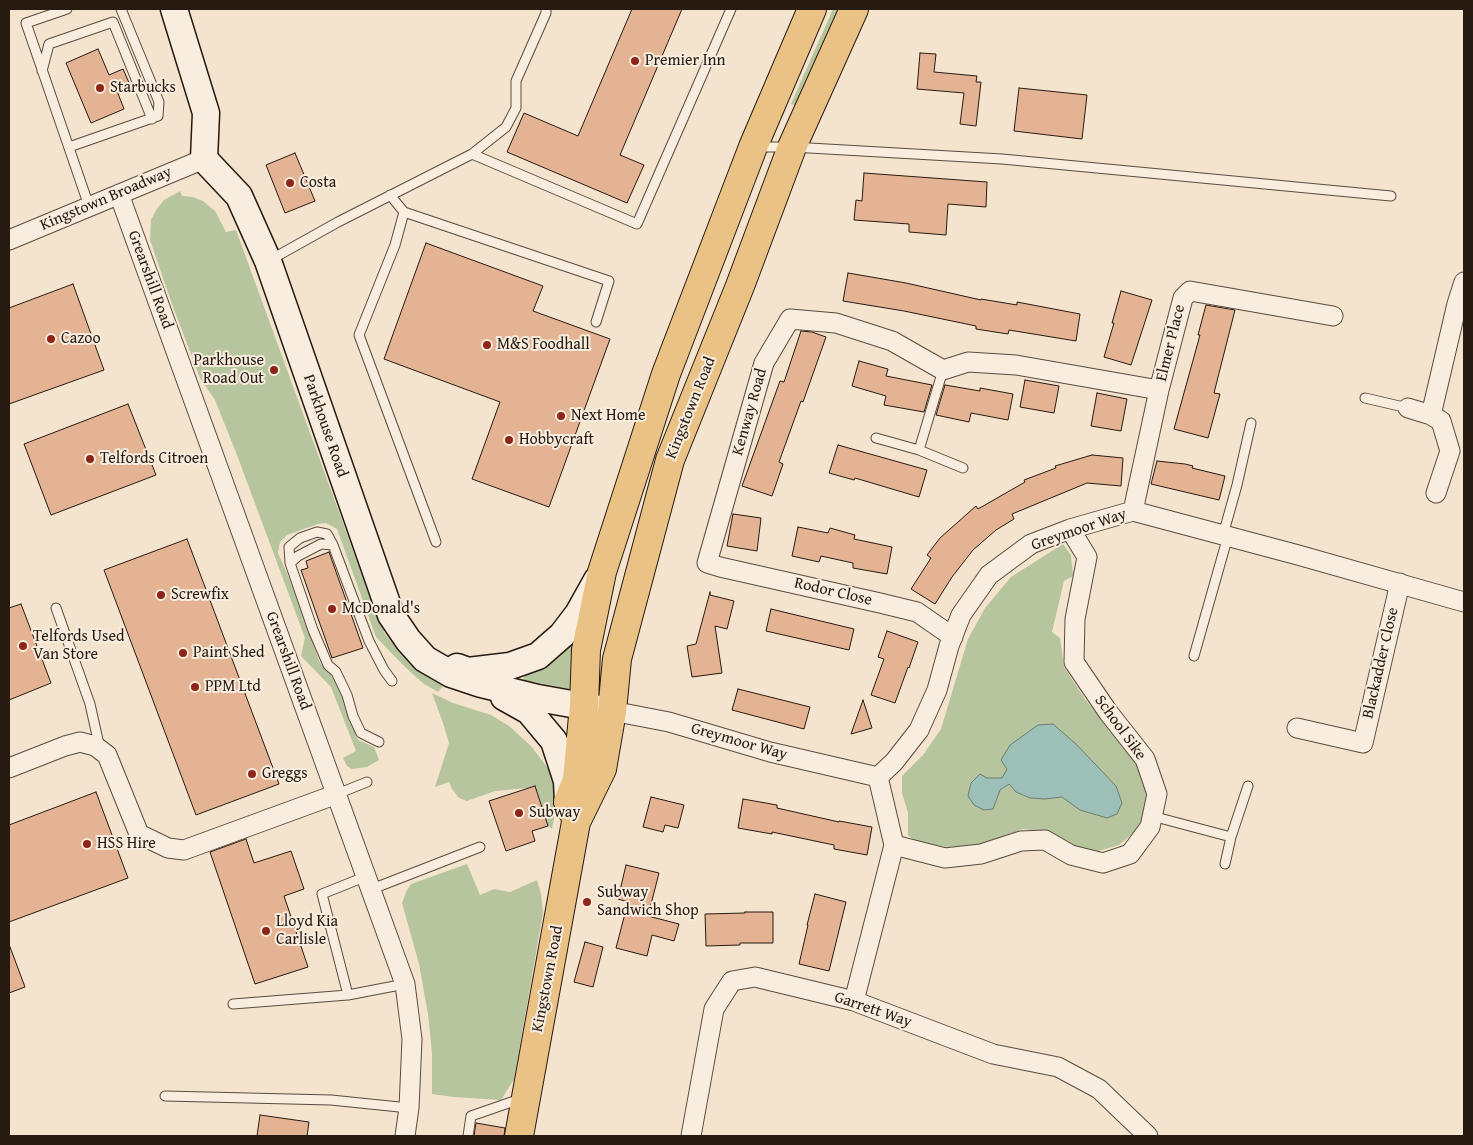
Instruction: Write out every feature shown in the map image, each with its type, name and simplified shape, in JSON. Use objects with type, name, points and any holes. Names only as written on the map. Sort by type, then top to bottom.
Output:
[{"type":"main road","name":"Kingstown Road","points":[[519,1136],[577,780],[584,706],[586,650],[602,572],[666,374],[753,147],[812,9]]},
{"type":"main road","name":"Kingstown Road","points":[[572,812],[602,769],[612,712],[617,659],[670,460],[740,286],[792,147],[854,9]]},
{"type":"street","points":[[174,9],[206,113],[204,159]]},
{"type":"street","name":"Kingstown Broadway","points":[[9,240],[204,159]]},
{"type":"street","name":"Parkhouse Road","points":[[204,159],[239,196],[268,261],[391,615],[408,640],[425,659],[450,674],[538,698],[612,712]]},
{"type":"street","name":"Grearshill Road","points":[[119,194],[336,794],[370,882],[405,984],[412,1039],[409,1108],[405,1136]]},
{"type":"street","points":[[1432,415],[1461,305],[1464,282]]},
{"type":"street","name":"Elmer Place","points":[[1133,511],[1159,390],[1183,298],[1190,292],[1333,316]]},
{"type":"street","name":"Kenway Road","points":[[707,563],[764,363],[790,319],[836,323],[892,341],[944,370]]},
{"type":"street","points":[[944,370],[968,362],[1016,365],[1159,390]]},
{"type":"street","points":[[1408,408],[1432,415],[1441,422],[1450,451],[1436,493]]},
{"type":"street","name":"Greymoor Way","points":[[612,712],[669,722],[770,752],[878,778],[894,762],[919,730],[937,690],[952,637],[962,615],[989,575],[1031,544],[1133,511],[1464,602]]},
{"type":"street","name":"School Sike","points":[[894,845],[945,858],[981,854],[1021,842],[1045,840],[1071,855],[1102,863],[1130,854],[1150,827],[1157,794],[1144,759],[1108,712],[1074,662],[1075,619],[1087,557],[1070,530]]},
{"type":"street","name":"Rodor Close","points":[[707,563],[917,612],[952,637]]},
{"type":"street","points":[[425,659],[468,671],[510,666],[538,656],[562,635],[578,614],[602,572]]},
{"type":"street","name":"Blackadder Close","points":[[1297,728],[1362,743],[1400,583]]},
{"type":"street","points":[[481,684],[529,711],[554,741],[567,781],[572,812]]},
{"type":"street","points":[[9,768],[64,746],[80,742],[95,746],[107,755],[139,834],[168,848],[184,850],[336,794]]},
{"type":"street","points":[[854,1001],[894,845],[878,778]]},
{"type":"street","name":"Garrett Way","points":[[691,1136],[714,1008],[732,981],[755,977],[854,1001],[993,1054],[1058,1067],[1098,1090],[1148,1136]]},
{"type":"lane","points":[[67,9],[26,23],[89,206]]},
{"type":"lane","points":[[69,147],[158,116],[159,102],[121,9]]},
{"type":"lane","points":[[268,261],[338,222],[472,154],[506,127],[516,108],[516,81],[546,13],[546,9]]},
{"type":"lane","points":[[472,154],[637,224],[731,9]]},
{"type":"lane","points":[[42,71],[49,44],[113,22],[152,119]]},
{"type":"lane","points":[[753,147],[792,147],[1002,159],[1391,196]]},
{"type":"lane","points":[[390,195],[404,212],[610,282],[596,322]]},
{"type":"lane","points":[[404,212],[395,246],[358,335],[436,542]]},
{"type":"lane","points":[[919,450],[944,370]]},
{"type":"lane","points":[[1365,398],[1408,408]]},
{"type":"lane","points":[[1194,656],[1226,536],[1251,423]]},
{"type":"lane","points":[[876,438],[919,450],[963,468]]},
{"type":"lane","points":[[379,742],[361,733],[353,716],[347,695],[336,672],[328,665],[313,630],[290,563],[289,547],[300,538],[317,532],[327,534],[333,544],[369,641],[392,681]]},
{"type":"lane","points":[[290,563],[308,550],[321,544],[333,544]]},
{"type":"lane","points":[[56,608],[90,704],[100,750]]},
{"type":"lane","points":[[336,794],[367,782]]},
{"type":"lane","points":[[1226,864],[1231,837],[1248,786]]},
{"type":"lane","points":[[1152,816],[1231,837]]},
{"type":"lane","points":[[348,995],[322,894],[370,882],[480,846]]},
{"type":"lane","points":[[232,1004],[348,995],[405,984]]},
{"type":"lane","points":[[165,1096],[331,1100],[409,1108]]},
{"type":"lane","points":[[468,1136],[471,1116],[526,1097]]},
{"type":"green space","points":[[833,9],[846,9],[803,108],[791,104]]},
{"type":"green space","points":[[180,191],[182,196],[193,197],[203,201],[215,211],[226,232],[236,230],[385,634],[402,655],[429,678],[443,686],[438,692],[424,684],[376,637],[337,529],[326,523],[318,524],[287,535],[280,542],[278,553],[292,585],[320,663],[338,684],[358,740],[374,747],[379,760],[367,767],[352,769],[347,766],[343,758],[356,751],[331,687],[301,656],[305,638],[215,400],[200,378],[150,240],[151,220],[156,210],[164,200]]},
{"type":"green space","points":[[1063,544],[1071,555],[1073,576],[1064,581],[1052,632],[1060,638],[1064,667],[1085,699],[1145,773],[1150,799],[1143,825],[1119,845],[1099,851],[1080,850],[1048,832],[1023,829],[966,850],[916,842],[908,835],[908,813],[902,793],[902,776],[923,755],[941,729],[968,639],[985,608],[1011,577]]},
{"type":"green space","points":[[582,628],[570,689],[523,680],[525,675],[553,661],[563,652]]},
{"type":"green space","points":[[432,693],[453,703],[491,715],[509,726],[531,746],[547,767],[556,783],[557,802],[552,829],[548,826],[535,786],[495,791],[467,801],[459,798],[449,782],[435,787],[449,743]]},
{"type":"green space","points":[[467,864],[480,895],[494,889],[510,892],[537,880],[541,894],[543,913],[514,1079],[501,1100],[432,1094],[432,1053],[428,1014],[419,964],[402,903],[411,884]]},
{"type":"water","points":[[1053,724],[1076,744],[1116,786],[1122,803],[1117,814],[1107,818],[1080,810],[1062,797],[1030,798],[1016,792],[1009,784],[1000,790],[993,809],[984,810],[974,805],[968,796],[971,783],[980,774],[987,778],[1002,778],[1007,769],[1001,760],[1010,745],[1038,725]]},
{"type":"building","name":"Premier Inn","points":[[632,9],[682,9],[620,155],[644,165],[627,203],[507,152],[524,113],[578,136]]},
{"type":"building","name":"Starbucks","points":[[98,49],[109,75],[123,69],[130,85],[117,91],[124,109],[91,123],[66,63]]},
{"type":"building","points":[[920,53],[936,54],[934,72],[977,76],[976,82],[981,82],[976,126],[960,124],[964,93],[917,89]]},
{"type":"building","points":[[1019,88],[1087,95],[1082,139],[1014,131]]},
{"type":"building","name":"Costa","points":[[295,153],[315,201],[285,213],[266,165]]},
{"type":"building","points":[[864,173],[987,182],[986,207],[948,204],[946,235],[909,232],[909,224],[854,220],[856,200],[862,201]]},
{"type":"building","points":[[426,243],[543,286],[533,311],[610,339],[549,507],[472,479],[500,402],[384,359]]},
{"type":"building","points":[[848,273],[906,283],[981,300],[1017,305],[1017,302],[1080,314],[1076,341],[1009,330],[1008,334],[976,329],[976,326],[843,301]]},
{"type":"building","name":"Cazoo","points":[[73,284],[104,370],[9,404],[9,308]]},
{"type":"building","points":[[1121,291],[1152,300],[1131,365],[1104,357]]},
{"type":"building","points":[[1206,305],[1235,310],[1214,393],[1220,394],[1208,438],[1174,429],[1200,335],[1198,335]]},
{"type":"building","points":[[801,331],[812,332],[826,337],[779,462],[783,464],[772,496],[742,486],[780,381],[784,382]]},
{"type":"building","points":[[859,361],[888,369],[886,376],[932,385],[924,412],[884,405],[886,396],[852,386]]},
{"type":"building","points":[[1025,380],[1059,386],[1054,413],[1020,407]]},
{"type":"building","points":[[945,385],[980,391],[980,388],[1013,394],[1008,420],[971,413],[969,422],[936,415]]},
{"type":"building","points":[[1097,393],[1127,399],[1121,431],[1091,426]]},
{"type":"building","name":"Telfords Citroen","points":[[128,404],[156,475],[51,515],[24,444]]},
{"type":"building","points":[[838,445],[927,470],[919,497],[855,478],[854,480],[829,473]]},
{"type":"building","points":[[1092,455],[1123,458],[1121,486],[1087,483],[1012,514],[1014,519],[996,530],[973,550],[952,577],[935,604],[911,589],[931,558],[927,555],[940,538],[976,506],[978,509],[1025,482],[1024,480],[1056,468],[1055,466]]},
{"type":"building","points":[[1157,461],[1185,464],[1193,466],[1192,468],[1225,476],[1219,500],[1151,484]]},
{"type":"building","points":[[733,514],[761,518],[757,551],[727,546]]},
{"type":"building","points":[[798,527],[828,533],[830,528],[855,535],[854,539],[892,547],[887,574],[853,568],[853,563],[821,556],[819,562],[792,556]]},
{"type":"building","points":[[187,539],[279,784],[196,815],[104,570]]},
{"type":"building","name":"McDonald's","points":[[329,552],[363,648],[332,658],[301,570],[308,568],[306,561]]},
{"type":"building","points":[[710,592],[710,595],[734,601],[727,629],[715,626],[722,673],[692,677],[687,646],[696,644]]},
{"type":"building","name":"Telfords Used Van Store","points":[[21,604],[51,683],[9,700],[9,608]]},
{"type":"building","points":[[771,609],[854,629],[849,650],[766,631]]},
{"type":"building","points":[[887,631],[918,642],[895,703],[871,695],[884,659],[878,657]]},
{"type":"building","points":[[738,689],[810,707],[804,729],[732,710]]},
{"type":"building","points":[[863,700],[872,728],[851,734]]},
{"type":"building","name":"Subway","points":[[535,786],[548,826],[532,831],[535,841],[506,851],[489,801]]},
{"type":"building","points":[[96,792],[128,878],[9,922],[9,825]]},
{"type":"building","points":[[651,797],[684,805],[678,828],[665,825],[663,832],[643,827]]},
{"type":"building","points":[[743,799],[777,805],[777,808],[839,822],[872,827],[867,855],[834,849],[834,845],[772,832],[772,834],[738,828]]},
{"type":"building","name":"Lloyd Kia Carlisle","points":[[246,839],[254,863],[291,851],[304,889],[284,896],[308,967],[255,984],[210,852]]},
{"type":"building","points":[[626,865],[659,873],[648,916],[679,924],[674,941],[652,935],[647,956],[616,948],[628,902],[618,899]]},
{"type":"building","points":[[815,894],[846,902],[829,971],[799,964]]},
{"type":"building","points":[[773,912],[773,943],[706,946],[705,914]]},
{"type":"building","points":[[585,942],[603,947],[593,987],[574,982]]},
{"type":"building","points":[[9,948],[25,987],[9,993]]},
{"type":"building","points":[[260,1115],[309,1122],[307,1136],[257,1136]]},
{"type":"building","points":[[476,1123],[505,1128],[504,1136],[474,1136]]},
{"type":"place","name":"Premier Inn","points":[[635,61]]},
{"type":"place","name":"Starbucks","points":[[100,88]]},
{"type":"place","name":"Costa","points":[[290,183]]},
{"type":"place","name":"Cazoo","points":[[51,339]]},
{"type":"place","name":"M&S Foodhall","points":[[487,345]]},
{"type":"place","name":"Parkhouse Road Out","points":[[274,370]]},
{"type":"place","name":"Next Home","points":[[561,416]]},
{"type":"place","name":"Hobbycraft","points":[[509,440]]},
{"type":"place","name":"Telfords Citroen","points":[[90,459]]},
{"type":"place","name":"Screwfix","points":[[161,595]]},
{"type":"place","name":"McDonald's","points":[[332,609]]},
{"type":"place","name":"Telfords Used Van Store","points":[[23,646]]},
{"type":"place","name":"Paint Shed","points":[[183,653]]},
{"type":"place","name":"PPM Ltd","points":[[195,687]]},
{"type":"place","name":"Greggs","points":[[252,774]]},
{"type":"place","name":"Subway","points":[[519,813]]},
{"type":"place","name":"HSS Hire","points":[[87,844]]},
{"type":"place","name":"Subway Sandwich Shop","points":[[587,902]]},
{"type":"place","name":"Lloyd Kia Carlisle","points":[[266,931]]}]
